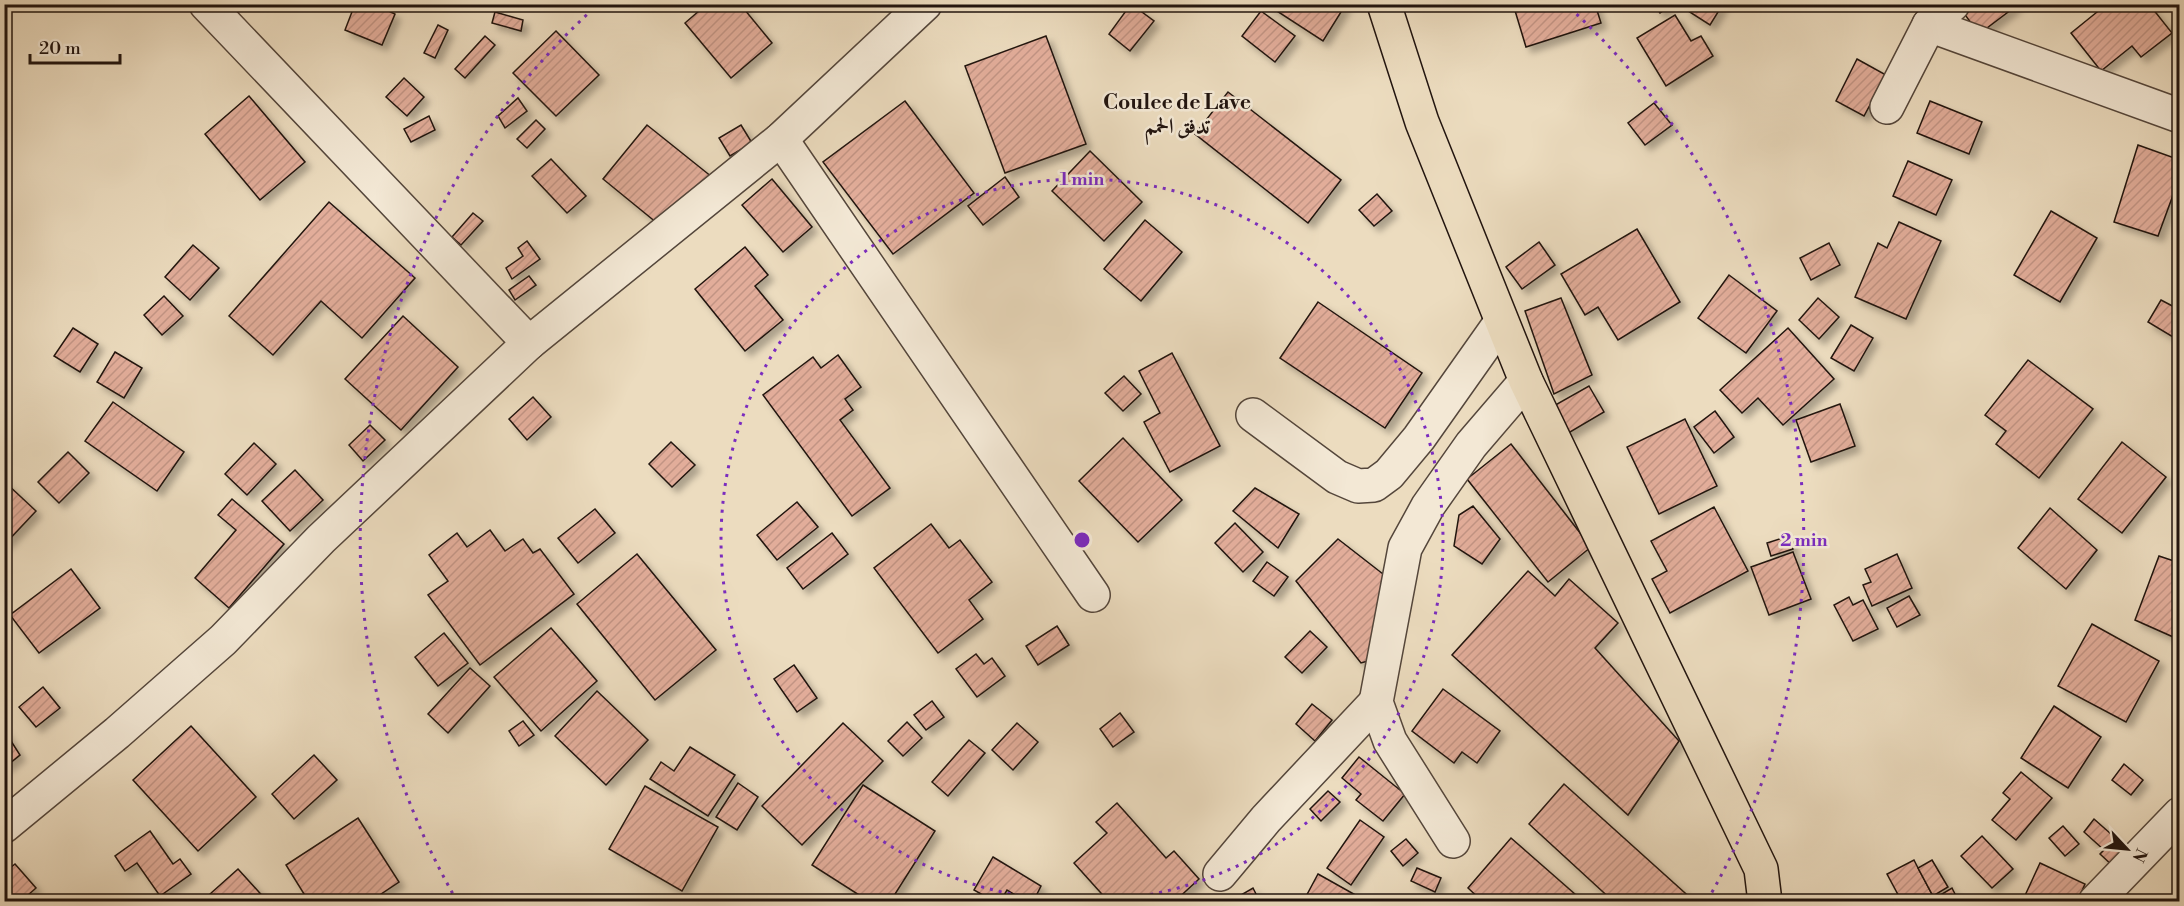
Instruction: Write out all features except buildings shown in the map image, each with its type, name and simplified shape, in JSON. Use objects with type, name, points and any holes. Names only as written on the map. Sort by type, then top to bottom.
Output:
[{"type":"main road","points":[[1384,4],[1422,122],[1526,381],[1761,869],[1765,902]]},
{"type":"street","points":[[206,4],[529,343]]},
{"type":"street","points":[[4,826],[117,733],[223,640],[321,539],[529,343],[781,139],[925,4]]},
{"type":"street","points":[[1887,107],[1941,15],[2180,116]]},
{"type":"street","points":[[781,139],[1093,595]]},
{"type":"street","points":[[1253,416],[1337,477],[1358,486],[1374,485],[1389,474],[1419,438],[1501,322]]},
{"type":"street","points":[[1453,841],[1390,741],[1376,702],[1405,548],[1428,506],[1471,445],[1526,381]]},
{"type":"street","points":[[1220,874],[1266,819],[1376,702]]},
{"type":"street","points":[[2095,902],[2180,813]]},
{"type":"district","name":"Coulee de Lave تدفق الحمم","points":[[1177,114]]}]
